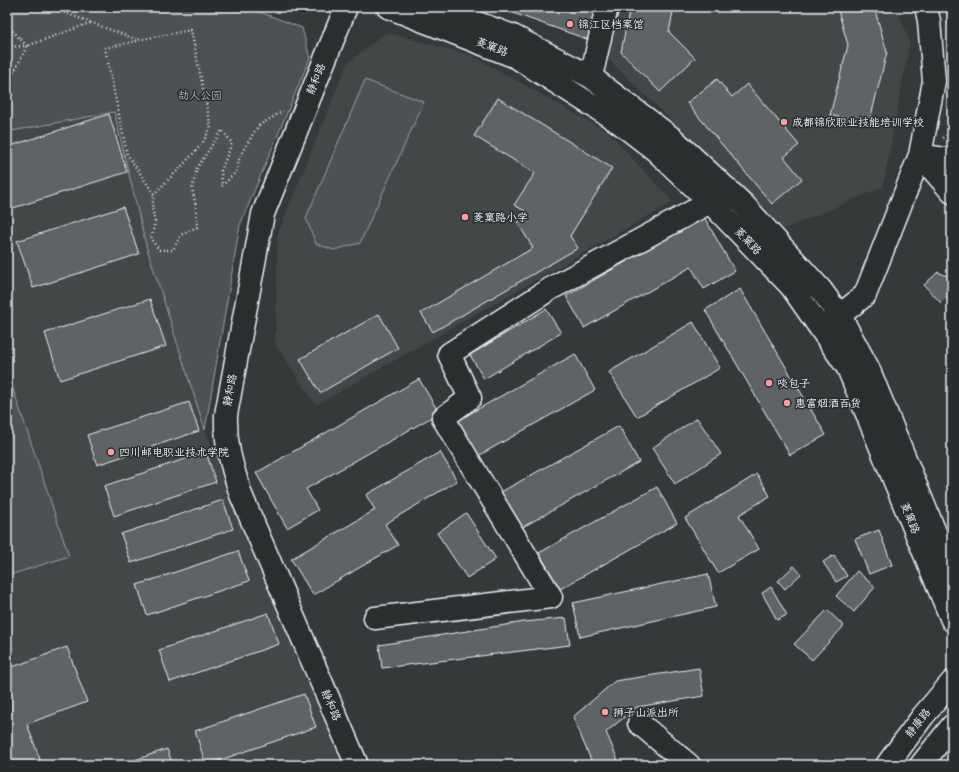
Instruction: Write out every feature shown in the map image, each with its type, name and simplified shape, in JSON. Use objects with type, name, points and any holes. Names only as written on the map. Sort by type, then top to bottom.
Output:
[{"type":"street","name":"静和路","points":[[346,7],[263,214],[226,415],[226,435],[229,454],[241,495],[357,765]]},
{"type":"street","name":"菱窠路","points":[[388,7],[516,57],[620,123],[655,150],[710,202],[791,286],[848,368],[952,620]]},
{"type":"street","name":"菱窠路","points":[[434,7],[513,36],[591,77],[672,138],[743,204],[821,290],[840,316],[868,368],[952,574]]},
{"type":"street","points":[[591,77],[607,7]]},
{"type":"street","points":[[821,330],[865,296],[920,155],[934,81],[929,21],[926,7]]},
{"type":"street","points":[[920,155],[952,160]]},
{"type":"street","points":[[920,155],[952,192]]},
{"type":"street","points":[[375,618],[551,597],[443,418],[470,398],[449,354],[550,290],[710,202]]},
{"type":"street","name":"静康路","points":[[887,765],[922,716],[952,682]]},
{"type":"street","points":[[639,723],[689,765]]},
{"type":"street","points":[[921,765],[952,726]]},
{"type":"path","points":[[49,7],[138,40]]},
{"type":"path","points":[[7,47],[27,46],[90,23]]},
{"type":"path","points":[[7,25],[27,46]]},
{"type":"path","points":[[154,194],[127,154],[105,48],[191,30],[211,127],[202,144],[154,194],[152,208],[155,222],[151,238],[159,250],[173,250],[181,235],[197,227],[196,207],[192,190],[197,168],[222,130],[232,142],[221,171],[222,186],[236,172],[240,156],[258,126],[309,98]]},
{"type":"path","points":[[7,114],[10,113],[12,76],[27,46]]},
{"type":"shaded area","name":"成都锦欣职业技能培训学校","points":[[615,7],[896,7],[910,42],[883,187],[784,229],[606,57]]},
{"type":"shaded area","name":"菱窠路小学","points":[[386,32],[473,56],[608,132],[673,202],[316,405],[275,344],[278,233],[347,64]]},
{"type":"shaded area","name":"四川邮电职业技术学院","points":[[114,112],[146,245],[205,430],[344,765],[7,765],[7,132]]},
{"type":"green space","name":"劼人公园","points":[[7,7],[247,7],[302,28],[310,58],[240,225],[205,430],[146,245],[114,112],[7,132]]},
{"type":"green space","points":[[946,7],[952,7],[952,54]]},
{"type":"green space","points":[[365,80],[424,102],[360,243],[334,250],[316,244],[306,218]]},
{"type":"green space","points":[[7,371],[69,556],[7,576]]},
{"type":"building","name":"锦江区档案馆","points":[[496,7],[600,7],[592,41]]},
{"type":"building","points":[[630,7],[674,7],[669,32],[695,58],[660,92],[621,52]]},
{"type":"building","points":[[837,7],[874,7],[887,52],[869,124],[830,115],[848,45]]},
{"type":"building","points":[[717,79],[732,97],[747,84],[799,145],[784,157],[802,179],[772,204],[687,103]]},
{"type":"building","points":[[498,98],[612,168],[570,236],[578,248],[433,332],[421,313],[533,248],[518,223],[525,211],[514,205],[535,173],[474,136]]},
{"type":"building","points":[[109,114],[127,172],[7,210],[7,147]]},
{"type":"building","points":[[123,207],[139,254],[33,288],[17,241]]},
{"type":"building","points":[[704,217],[735,271],[704,289],[691,267],[584,328],[566,296]]},
{"type":"building","points":[[938,272],[949,277],[952,274],[952,292],[941,303],[924,285]]},
{"type":"building","points":[[740,289],[826,435],[790,455],[705,310]]},
{"type":"building","points":[[150,299],[166,346],[60,380],[45,333]]},
{"type":"building","points":[[546,309],[561,333],[484,379],[470,355]]},
{"type":"building","points":[[379,314],[398,348],[320,393],[300,359]]},
{"type":"building","points":[[693,322],[720,368],[637,417],[609,372]]},
{"type":"building","points":[[575,354],[595,390],[478,456],[457,421]]},
{"type":"building","points":[[419,379],[439,413],[306,489],[318,510],[287,528],[256,473]]},
{"type":"building","points":[[189,402],[199,431],[97,465],[87,435]]},
{"type":"building","points":[[697,418],[721,454],[675,484],[652,448]]},
{"type":"building","points":[[619,426],[639,462],[521,528],[501,492]]},
{"type":"building","points":[[206,452],[216,482],[114,516],[104,486]]},
{"type":"building","points":[[440,452],[457,481],[385,524],[398,545],[313,595],[291,559],[375,510],[366,495]]},
{"type":"building","points":[[757,474],[770,496],[739,515],[759,549],[718,573],[685,518]]},
{"type":"building","points":[[657,487],[677,523],[560,589],[539,553]]},
{"type":"building","points":[[223,500],[233,529],[131,563],[121,534]]},
{"type":"building","points":[[466,513],[496,559],[467,578],[437,533]]},
{"type":"building","points":[[879,530],[892,565],[869,574],[855,539]]},
{"type":"building","points":[[238,551],[249,581],[147,615],[137,585]]},
{"type":"building","points":[[834,555],[847,576],[836,582],[823,562]]},
{"type":"building","points":[[794,566],[801,574],[785,589],[778,581]]},
{"type":"building","points":[[857,571],[875,587],[854,612],[836,596]]},
{"type":"building","points":[[708,574],[716,607],[580,637],[573,603]]},
{"type":"building","points":[[771,587],[787,615],[777,620],[762,593]]},
{"type":"building","points":[[827,610],[844,626],[812,660],[794,644]]},
{"type":"building","points":[[268,613],[279,644],[170,682],[159,650]]},
{"type":"building","points":[[566,618],[570,645],[382,668],[379,645],[524,622]]},
{"type":"building","points":[[67,647],[87,702],[27,724],[42,765],[7,765],[7,669]]},
{"type":"building","name":"狮子山派出所","points":[[699,668],[704,696],[637,707],[606,732],[620,765],[593,765],[573,717],[615,681]]},
{"type":"building","points":[[304,694],[316,727],[206,765],[195,731]]},
{"type":"building","points":[[167,749],[173,765],[134,765],[132,761]]},
{"type":"place","name":"锦江区档案馆","points":[[570,24]]},
{"type":"place","name":"成都锦欣职业技能培训学校","points":[[784,122]]},
{"type":"place","name":"菱窠路小学","points":[[465,217]]},
{"type":"place","name":"啖包子","points":[[769,383]]},
{"type":"place","name":"惠富烟酒百货","points":[[787,403]]},
{"type":"place","name":"四川邮电职业技术学院","points":[[111,452]]},
{"type":"place","name":"狮子山派出所","points":[[605,712]]}]
